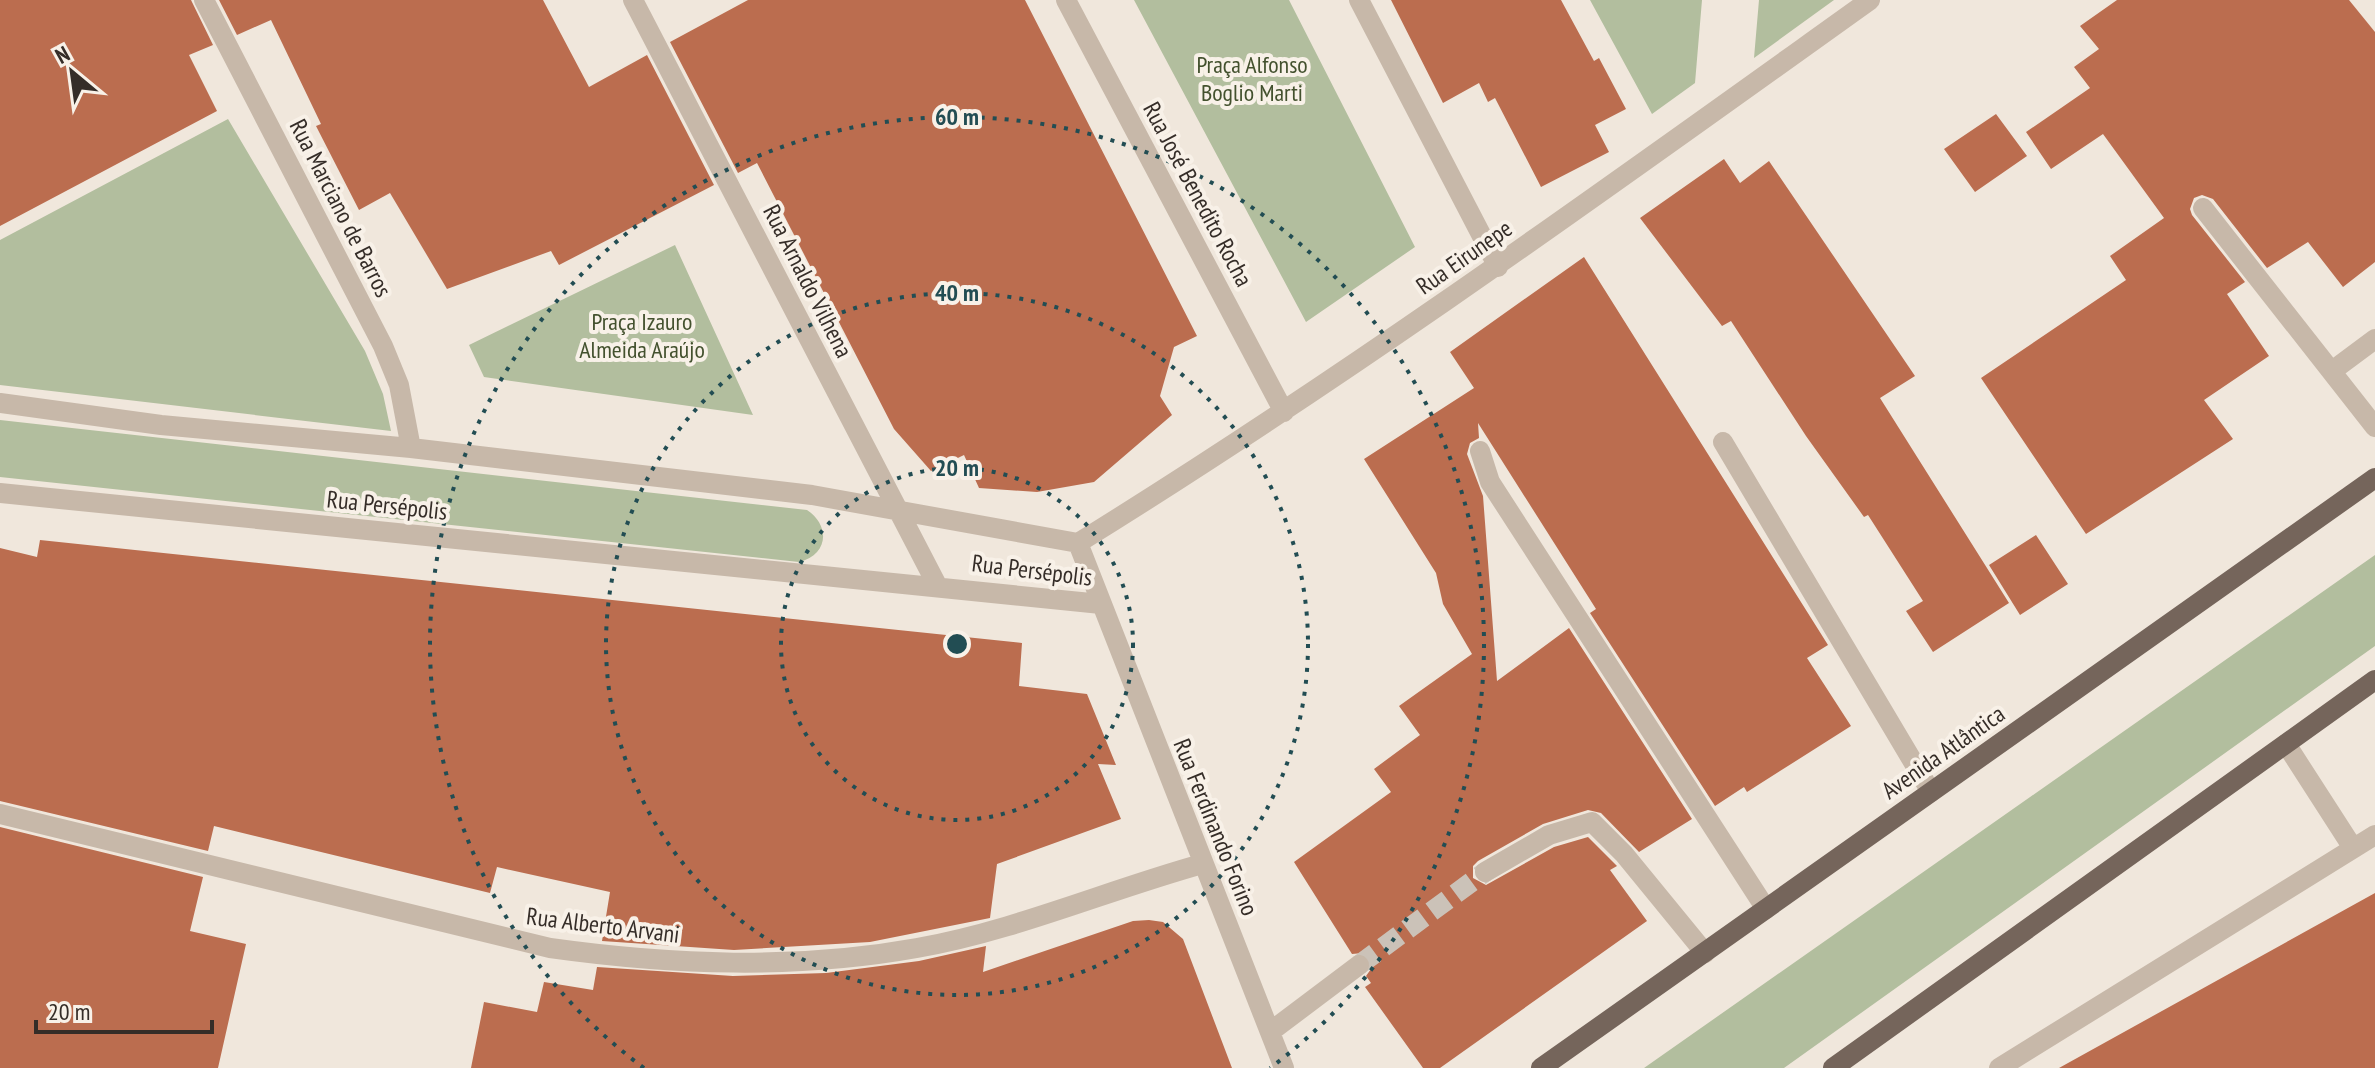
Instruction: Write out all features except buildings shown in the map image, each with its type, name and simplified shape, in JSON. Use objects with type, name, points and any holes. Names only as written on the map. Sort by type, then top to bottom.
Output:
[{"type":"main road","name":"Avenida Atlântica","points":[[1541,1068],[2375,478]]},
{"type":"main road","points":[[1833,1068],[2375,680]]},
{"type":"street","name":"Rua Marciano de Barros","points":[[204,0],[383,346],[399,385],[411,448]]},
{"type":"street","name":"Rua Arnaldo Vilhena","points":[[633,0],[937,585]]},
{"type":"street","name":"Rua José Benedito Rocha","points":[[1066,0],[1284,412]]},
{"type":"street","points":[[1359,0],[1498,267]]},
{"type":"street","name":"Rua Eirunepe","points":[[1078,543],[1284,412],[1498,267],[1870,0]]},
{"type":"street","points":[[2203,208],[2375,427]]},
{"type":"street","points":[[2332,371],[2375,339]]},
{"type":"street","name":"Rua Persépolis","points":[[0,403],[161,425],[411,448],[895,508],[1078,543],[1101,604],[937,585],[0,493]]},
{"type":"street","points":[[1723,442],[1931,792]]},
{"type":"street","points":[[1480,451],[1490,482],[1766,909]]},
{"type":"street","name":"Rua Ferdinando Forino","points":[[1101,604],[1284,1068]]},
{"type":"street","points":[[2286,744],[2353,848]]},
{"type":"street","name":"Rua Alberto Arvani","points":[[0,814],[550,948],[643,961],[765,964],[919,948],[1202,864]]},
{"type":"street","points":[[1485,872],[1549,835],[1592,822],[1624,854],[1705,953]]},
{"type":"street","points":[[1999,1068],[2375,835]]},
{"type":"street","points":[[1270,1032],[1359,965]]},
{"type":"green space","name":"Praça Alfonso Boglio Marti","points":[[1134,0],[1289,0],[1415,247],[1306,322]]},
{"type":"green space","points":[[1590,0],[1702,0],[1695,83],[1652,114]]},
{"type":"green space","points":[[1759,0],[1834,0],[1754,58]]},
{"type":"green space","points":[[228,119],[365,351],[383,394],[391,431],[0,385],[0,240]]},
{"type":"green space","name":"Praça Izauro Almeida Araújo","points":[[675,245],[753,415],[484,377],[469,345]]},
{"type":"green space","points":[[0,420],[807,510],[820,524],[823,539],[816,553],[799,562],[0,477]]},
{"type":"green space","points":[[2375,555],[2375,646],[1784,1068],[1644,1068]]},
{"type":"tunnel","points":[[1359,965],[1485,872]]}]
